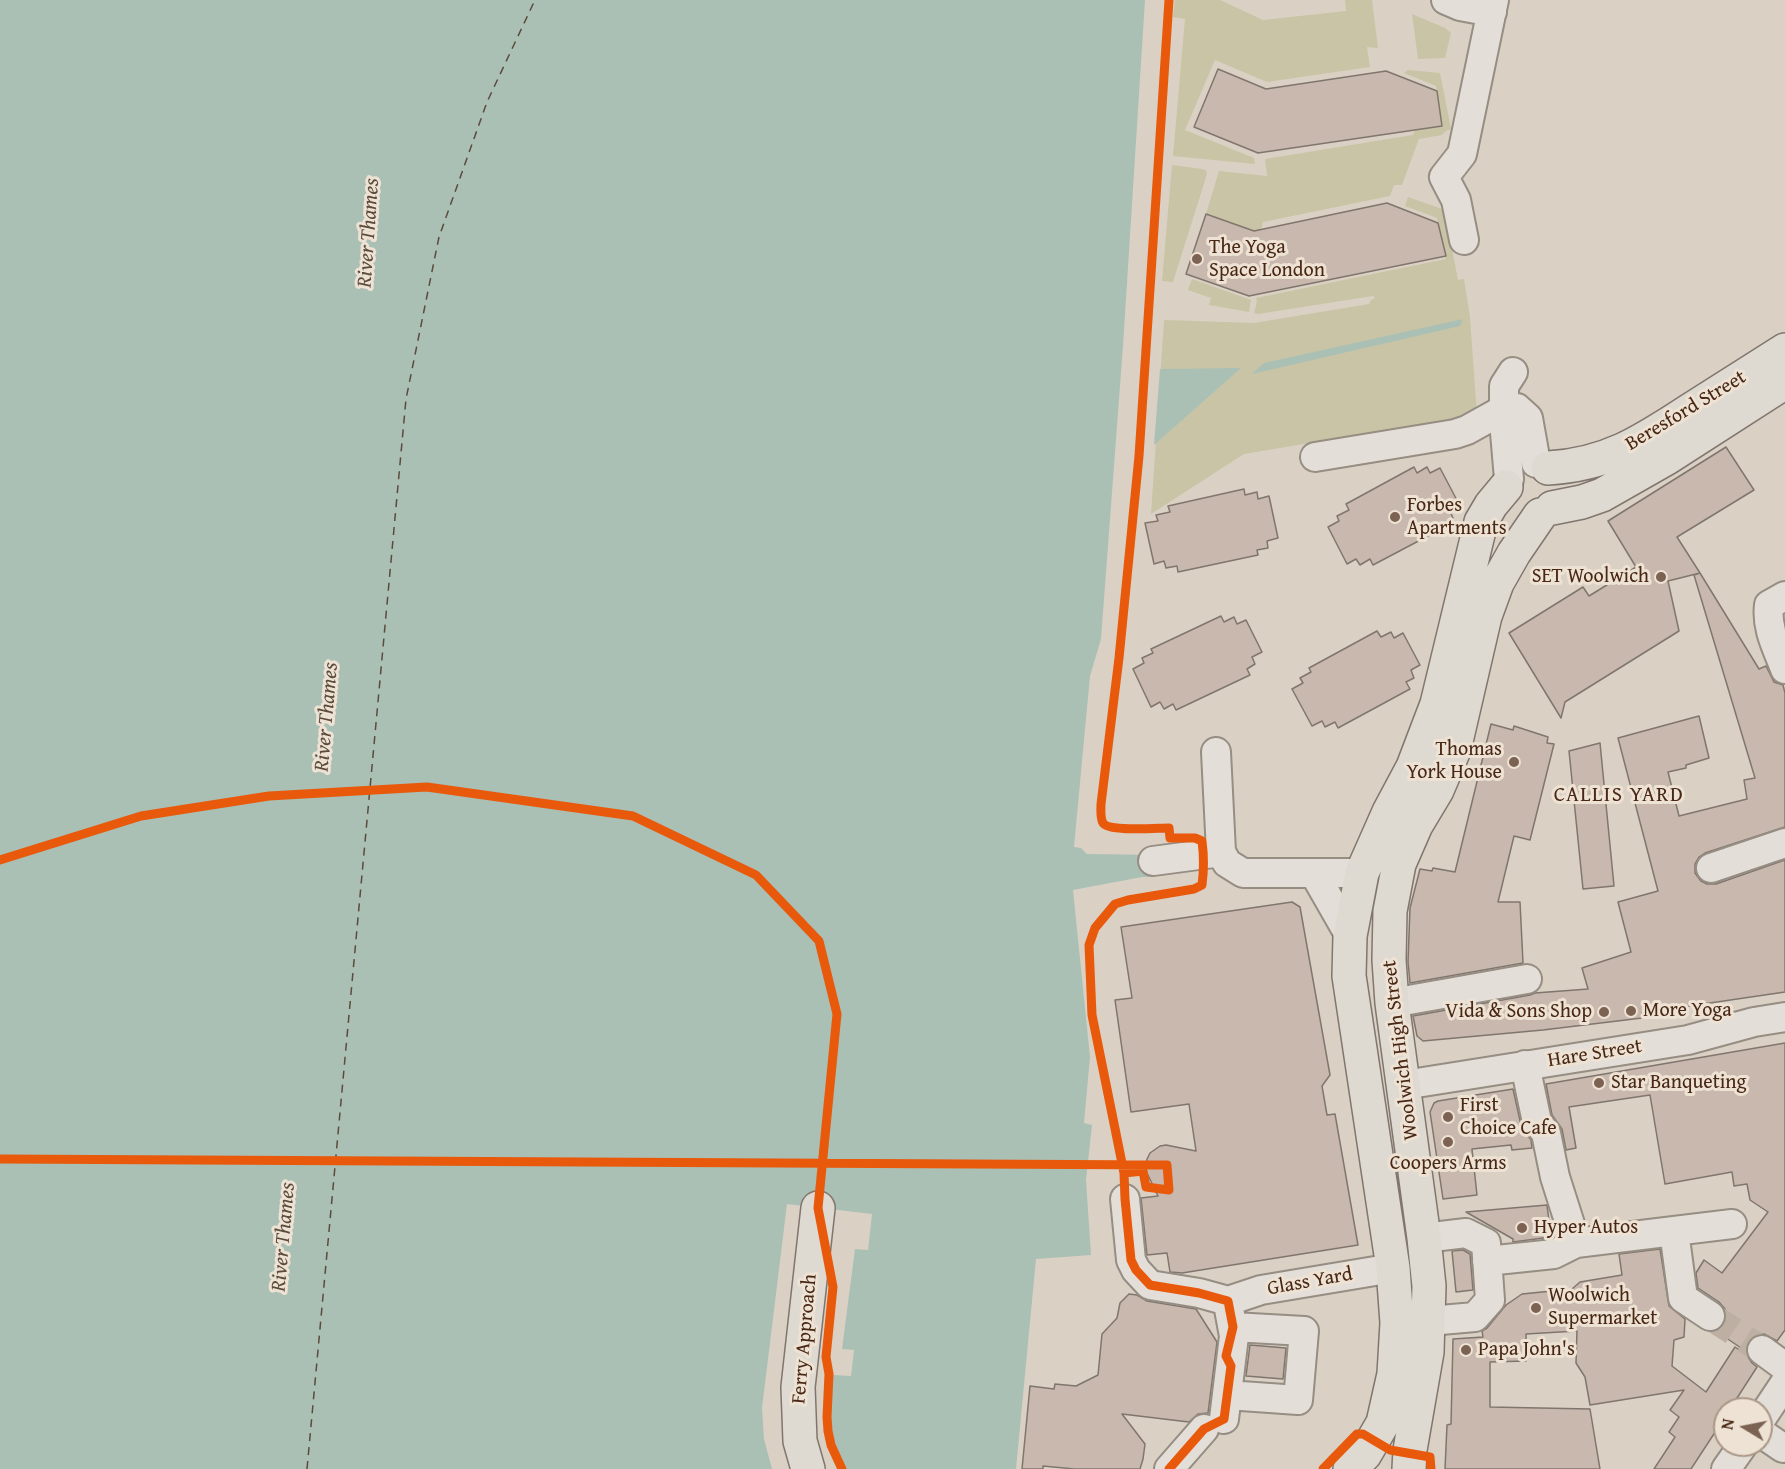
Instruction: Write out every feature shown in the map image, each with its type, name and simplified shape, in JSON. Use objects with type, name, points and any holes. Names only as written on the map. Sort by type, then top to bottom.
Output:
[{"type":"main road","name":"Beresford Street","points":[[1525,474],[1601,460],[1640,443],[1785,350]]},
{"type":"main road","name":"Beresford Street","points":[[1546,512],[1602,495],[1667,458],[1785,382]]},
{"type":"main road","points":[[1525,474],[1555,474],[1559,492],[1557,501],[1546,512],[1532,516],[1523,514],[1510,503],[1507,495],[1525,474]]},
{"type":"main road","name":"Woolwich High Street","points":[[1350,1469],[1365,1454],[1383,1423],[1394,1374],[1397,1332],[1393,1268],[1349,976],[1350,936],[1362,873],[1389,812],[1418,757],[1437,704],[1481,522],[1491,505],[1525,474]]},
{"type":"main road","name":"Woolwich High Street","points":[[1409,1469],[1410,1450],[1427,1352],[1429,1286],[1392,1003],[1389,960],[1390,911],[1399,864],[1416,825],[1437,790],[1454,750],[1485,616],[1497,583],[1514,553],[1546,512]]},
{"type":"main road","name":"Ferry Approach","points":[[808,1469],[800,1442],[798,1387],[818,1208]]},
{"type":"street","points":[[1446,0],[1460,6],[1493,6],[1462,154],[1444,177],[1455,200],[1464,240]]},
{"type":"street","points":[[1513,372],[1504,386],[1503,410],[1525,474]]},
{"type":"street","points":[[1315,457],[1455,434],[1503,410]]},
{"type":"street","points":[[1785,596],[1769,605],[1768,616],[1769,626],[1785,669]]},
{"type":"street","points":[[1216,752],[1221,852],[1227,863],[1243,873],[1362,873]]},
{"type":"street","points":[[1711,868],[1785,843]]},
{"type":"street","points":[[1153,861],[1221,852]]},
{"type":"street","points":[[1314,873],[1350,936]]},
{"type":"street","points":[[1392,1003],[1527,978]]},
{"type":"street","name":"Hare Street","points":[[1404,1085],[1688,1040],[1754,1022],[1785,1017]]},
{"type":"street","points":[[1526,1065],[1537,1122],[1546,1133],[1555,1177],[1576,1243]]},
{"type":"street","points":[[1125,1199],[1131,1260],[1136,1270],[1150,1285],[1199,1293],[1230,1314],[1304,1331],[1298,1400],[1219,1414]]},
{"type":"street","points":[[1487,1261],[1554,1254],[1576,1243],[1732,1224]]},
{"type":"street","points":[[1674,1231],[1683,1298],[1710,1316]]},
{"type":"street","points":[[1424,1238],[1466,1233],[1486,1244],[1490,1300],[1475,1317],[1429,1321]]},
{"type":"street","name":"Glass Yard","points":[[1230,1314],[1261,1290],[1393,1268]]},
{"type":"street","points":[[1169,1469],[1219,1414],[1233,1359],[1234,1336],[1230,1314]]},
{"type":"street","points":[[1762,1350],[1785,1367]]},
{"type":"street","points":[[1773,1401],[1785,1383]]},
{"type":"shaded area","points":[[1175,0],[1220,0],[1263,20],[1346,11],[1345,0],[1372,0],[1378,48],[1367,47],[1370,67],[1267,82],[1215,60],[1185,130],[1254,158],[1255,164],[1173,156],[1185,19],[1173,17]]},
{"type":"shaded area","points":[[1412,14],[1445,28],[1451,33],[1445,58],[1418,59]]},
{"type":"shaded area","points":[[1408,70],[1440,73],[1451,129],[1442,135],[1419,139],[1402,185],[1394,185],[1390,196],[1263,222],[1261,230],[1254,231],[1206,214],[1219,171],[1267,176],[1265,159],[1413,135],[1415,130],[1442,126],[1436,86],[1404,73]]},
{"type":"shaded area","points":[[1172,165],[1206,170],[1207,174],[1173,282],[1162,281]]},
{"type":"shaded area","points":[[1408,197],[1442,209],[1446,216],[1458,280],[1464,279],[1470,317],[1477,415],[1244,454],[1151,514],[1164,320],[1254,323],[1369,304],[1375,298],[1373,296],[1254,313],[1256,298],[1446,259],[1437,218],[1405,206]]},
{"type":"shaded area","points":[[1192,279],[1251,300],[1249,312],[1209,305],[1211,298],[1188,290]]},
{"type":"water","name":"River Thames","points":[[0,0],[1145,0],[1123,346],[1101,639],[1090,676],[1074,847],[1081,848],[1087,854],[1162,855],[1153,861],[1154,877],[1142,877],[1073,890],[1090,1057],[1084,1123],[1092,1125],[1086,1180],[1091,1255],[1036,1259],[1016,1469],[0,1469]]},
{"type":"water","points":[[1463,319],[1460,326],[1252,374],[1264,363]]},
{"type":"water","points":[[1241,368],[1154,445],[1160,369]]},
{"type":"pier","points":[[787,1204],[872,1214],[868,1250],[855,1249],[842,1349],[854,1350],[851,1376],[833,1375],[831,1431],[845,1469],[772,1469],[764,1439],[762,1408]]},
{"type":"building","points":[[1218,69],[1266,89],[1386,71],[1437,91],[1442,126],[1258,153],[1194,127]]},
{"type":"building","points":[[1387,203],[1438,223],[1446,256],[1249,296],[1186,274],[1206,214],[1254,231]]},
{"type":"building","name":"SET Woolwich","points":[[1726,447],[1754,490],[1677,537],[1700,573],[1668,581],[1679,631],[1565,702],[1561,718],[1509,633],[1583,587],[1589,596],[1636,567],[1608,521]]},
{"type":"building","name":"Forbes Apartments","points":[[1414,467],[1417,473],[1427,467],[1430,473],[1440,468],[1460,506],[1450,511],[1453,518],[1443,523],[1445,527],[1373,565],[1370,559],[1360,565],[1356,559],[1347,564],[1328,527],[1339,521],[1337,516],[1349,510],[1346,504]]},
{"type":"building","points":[[1244,489],[1245,495],[1257,492],[1258,499],[1269,496],[1278,538],[1267,541],[1268,548],[1257,550],[1258,555],[1178,572],[1177,566],[1166,568],[1164,561],[1154,564],[1145,523],[1158,521],[1156,515],[1170,512],[1168,506]]},
{"type":"building","points":[[1700,573],[1759,669],[1766,666],[1774,682],[1783,685],[1785,693],[1785,827],[1705,853],[1695,864],[1695,873],[1701,881],[1716,884],[1785,860],[1785,992],[1642,1013],[1642,1018],[1423,1041],[1417,1036],[1413,1016],[1535,993],[1588,989],[1582,968],[1631,952],[1618,902],[1658,891],[1618,738],[1699,716],[1709,758],[1686,765],[1686,768],[1668,772],[1679,816],[1747,799],[1744,780],[1755,778],[1694,575]]},
{"type":"building","points":[[1221,616],[1224,622],[1234,617],[1237,624],[1246,620],[1262,652],[1252,657],[1255,664],[1247,669],[1250,675],[1176,710],[1173,704],[1164,709],[1160,702],[1151,707],[1133,669],[1144,663],[1142,658],[1153,653],[1151,649]]},
{"type":"building","points":[[1377,631],[1381,637],[1391,632],[1394,638],[1403,633],[1420,665],[1411,670],[1414,678],[1406,682],[1410,689],[1338,728],[1335,722],[1325,727],[1322,721],[1312,726],[1292,689],[1303,683],[1300,678],[1311,672],[1309,668]]},
{"type":"building","points":[[1491,724],[1513,730],[1514,726],[1548,737],[1547,743],[1554,744],[1530,840],[1514,836],[1498,902],[1520,902],[1523,963],[1410,983],[1408,962],[1410,908],[1420,869],[1432,871],[1433,868],[1455,872]]},
{"type":"building","points":[[1600,743],[1614,886],[1583,889],[1569,751]]},
{"type":"building","points":[[1292,902],[1300,907],[1330,1075],[1322,1086],[1327,1115],[1335,1114],[1358,1245],[1182,1273],[1170,1272],[1167,1253],[1147,1255],[1141,1198],[1158,1196],[1146,1171],[1147,1159],[1150,1153],[1166,1145],[1196,1151],[1189,1104],[1131,1112],[1115,1000],[1132,998],[1121,927]]},
{"type":"building","points":[[1785,1043],[1785,1330],[1777,1341],[1764,1334],[1756,1335],[1749,1340],[1746,1347],[1741,1348],[1716,1331],[1724,1325],[1725,1309],[1719,1302],[1698,1288],[1696,1273],[1704,1260],[1722,1273],[1768,1212],[1750,1200],[1747,1184],[1734,1186],[1732,1172],[1665,1184],[1650,1095],[1569,1107],[1576,1148],[1566,1150],[1562,1129],[1552,1115],[1546,1084]]},
{"type":"building","points":[[1513,1089],[1521,1125],[1531,1140],[1532,1148],[1512,1150],[1511,1145],[1472,1149],[1477,1195],[1443,1199],[1430,1112],[1434,1103]]},
{"type":"building","name":"Hyper Autos","points":[[1547,1205],[1551,1237],[1513,1242],[1513,1239],[1466,1212]]},
{"type":"building","points":[[1660,1249],[1669,1306],[1685,1319],[1684,1337],[1674,1340],[1672,1366],[1706,1392],[1735,1347],[1747,1355],[1757,1367],[1738,1397],[1713,1397],[1713,1435],[1691,1469],[1654,1469],[1675,1437],[1669,1432],[1679,1417],[1670,1410],[1684,1390],[1590,1405],[1585,1377],[1576,1363],[1577,1331],[1526,1334],[1526,1361],[1490,1362],[1490,1407],[1590,1409],[1600,1469],[1445,1469],[1447,1425],[1451,1424],[1453,1339],[1483,1337],[1482,1331],[1506,1305],[1522,1294],[1572,1289],[1580,1282],[1622,1275],[1619,1254]]},
{"type":"building","points":[[1463,1250],[1470,1254],[1473,1290],[1456,1292],[1452,1251]]},
{"type":"building","points":[[1129,1294],[1137,1295],[1147,1301],[1196,1309],[1217,1342],[1208,1413],[1198,1414],[1189,1422],[1122,1414],[1145,1444],[1140,1469],[1074,1469],[1043,1466],[1043,1469],[1022,1469],[1030,1386],[1054,1389],[1055,1384],[1076,1386],[1098,1375],[1102,1334],[1117,1318],[1120,1303]]},
{"type":"building","points":[[1250,1345],[1286,1348],[1283,1379],[1246,1376]]},
{"type":"ferry route","points":[[307,1469],[406,399],[439,237],[487,102],[535,0]]},
{"type":"ferry route","points":[[0,860],[141,816],[269,796],[427,787],[633,816],[756,875],[819,941],[837,1014],[820,1191]]},
{"type":"tunnel","points":[[1710,1316],[1762,1350]]},
{"type":"cycle path","points":[[1169,0],[1139,456],[1101,819],[1107,826],[1114,828],[1169,828],[1170,838],[1195,838],[1202,841],[1203,874],[1202,885],[1194,889],[1115,904],[1095,928],[1089,945],[1092,1015],[1124,1173],[1131,1260],[1136,1270],[1150,1285],[1199,1293],[1228,1301],[1233,1327],[1226,1356],[1231,1366],[1224,1419],[1204,1429],[1169,1469]]},
{"type":"cycle path","points":[[0,860],[141,816],[269,796],[427,787],[633,816],[756,875],[819,941],[837,1014],[818,1208],[833,1287],[826,1357],[829,1374],[828,1431],[831,1445],[842,1469]]},
{"type":"cycle path","points":[[0,1159],[1167,1165],[1169,1190],[1146,1187],[1143,1171],[1124,1173]]},
{"type":"cycle path","points":[[1323,1469],[1357,1434],[1363,1434],[1390,1450],[1430,1457],[1431,1469]]},
{"type":"place","name":"The Yoga Space London","points":[[1197,259]]},
{"type":"place","name":"Forbes Apartments","points":[[1395,517]]},
{"type":"place","name":"SET Woolwich","points":[[1661,577]]},
{"type":"place","name":"Thomas York House","points":[[1514,762]]},
{"type":"place","name":"More Yoga","points":[[1631,1011]]},
{"type":"place","name":"Vida & Sons Shop","points":[[1604,1012]]},
{"type":"place","name":"Star Banqueting","points":[[1599,1083]]},
{"type":"place","name":"First Choice Cafe","points":[[1448,1117]]},
{"type":"place","name":"Coopers Arms","points":[[1448,1142]]},
{"type":"place","name":"Hyper Autos","points":[[1522,1228]]},
{"type":"place","name":"Woolwich Supermarket","points":[[1536,1308]]},
{"type":"place","name":"Papa John's","points":[[1466,1350]]},
{"type":"district","name":"CALLIS YARD","points":[[1619,796]]}]
